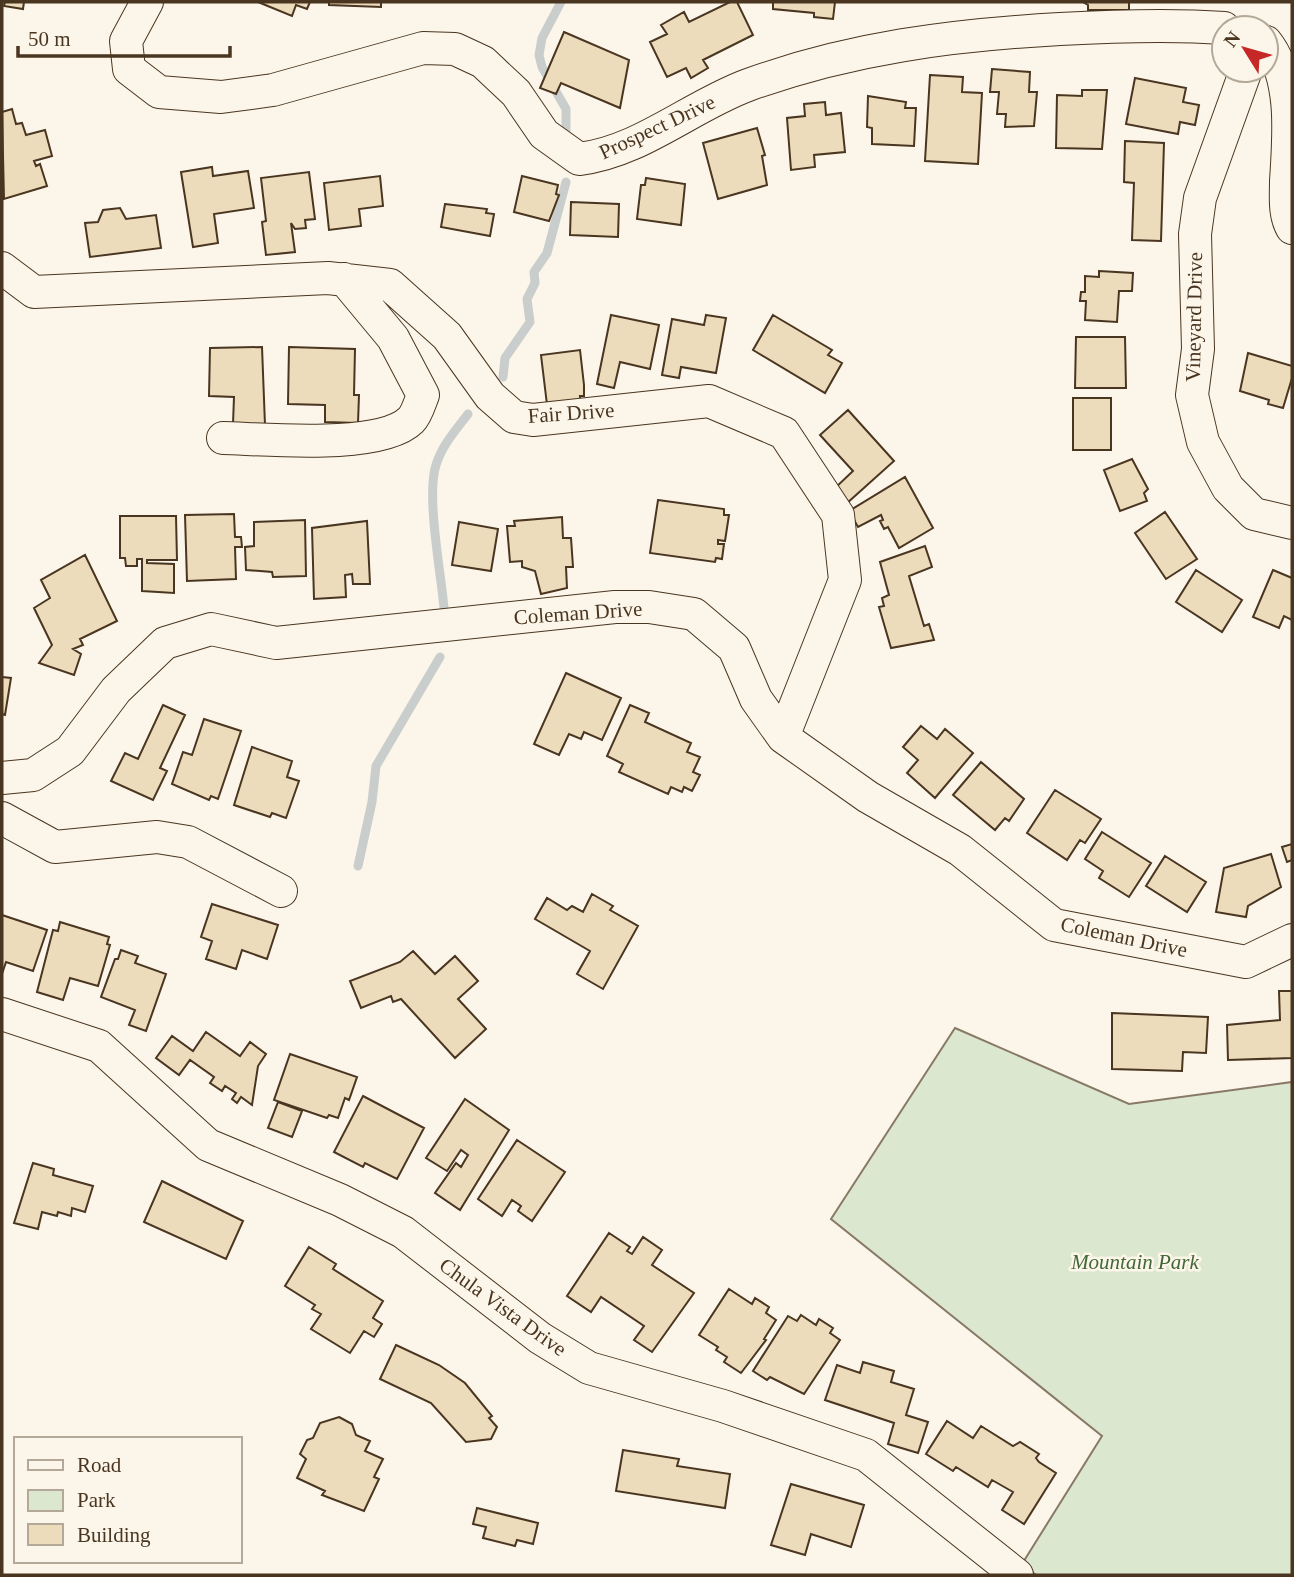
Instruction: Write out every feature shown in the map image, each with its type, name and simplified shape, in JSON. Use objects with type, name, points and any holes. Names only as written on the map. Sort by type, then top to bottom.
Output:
[{"type":"street","name":"Prospect Drive","points":[[147,2],[126,41],[129,69],[159,92],[221,97],[273,90],[423,48],[455,49],[483,62],[516,93],[544,134],[579,159],[595,157],[642,139],[745,86],[838,57],[893,44],[973,34],[1175,24],[1210,27]]},
{"type":"street","points":[[1280,56],[1291,90],[1286,189],[1287,218],[1292,228]]},
{"type":"street","name":"Vineyard Drive","points":[[1241,84],[1200,198],[1195,234],[1198,349],[1192,395],[1203,442],[1228,488],[1254,514],[1292,523]]},
{"type":"street","name":"Fair Drive","points":[[2,268],[34,292],[344,279],[390,285],[447,336],[490,396],[514,417],[533,420],[709,401],[784,433],[838,515],[845,580],[783,737]]},
{"type":"street","points":[[223,438],[318,440],[380,436],[411,420],[424,395],[393,338],[344,279]]},
{"type":"street","name":"Coleman Drive","points":[[2,778],[33,775],[70,751],[117,690],[165,643],[211,629],[276,643],[615,607],[649,607],[694,614],[734,648],[756,699],[783,737],[868,797],[960,850],[1055,925],[1246,962],[1292,940]]},
{"type":"street","points":[[2,818],[55,847],[157,837],[188,842],[281,891]]},
{"type":"street","name":"Chula Vista Drive","points":[[2,1014],[99,1046],[208,1145],[340,1200],[403,1232],[540,1338],[589,1368],[723,1406],[866,1455],[1017,1575]]},
{"type":"green space","name":"Mountain Park","points":[[955,1028],[1129,1104],[1292,1082],[1292,1575],[1036,1575],[1022,1564],[1102,1436],[831,1219]]},
{"type":"building","points":[[5,2],[24,2],[23,9],[4,6]]},
{"type":"building","points":[[258,2],[310,2],[307,9],[296,5],[292,16]]},
{"type":"building","points":[[329,2],[381,2],[381,7],[329,5]]},
{"type":"building","points":[[730,2],[737,2],[753,35],[703,60],[708,68],[691,78],[686,68],[667,77],[650,42],[667,34],[661,25],[684,12],[689,22]]},
{"type":"building","points":[[773,2],[835,2],[833,19],[814,17],[814,13],[773,9]]},
{"type":"building","points":[[1083,2],[1129,2],[1129,10],[1088,10],[1088,5]]},
{"type":"building","points":[[564,32],[629,60],[620,108],[561,83],[556,94],[540,88]]},
{"type":"building","points":[[992,69],[1030,72],[1029,92],[1037,92],[1034,126],[1005,127],[1006,114],[997,114],[999,92],[990,92]]},
{"type":"building","points":[[930,75],[963,77],[962,92],[982,93],[978,164],[925,161]]},
{"type":"building","points":[[1135,78],[1186,88],[1183,102],[1199,105],[1195,125],[1180,122],[1178,134],[1126,124]]},
{"type":"building","points":[[1082,90],[1107,90],[1102,149],[1056,148],[1057,95],[1082,96]]},
{"type":"building","points":[[868,96],[906,102],[905,108],[916,108],[914,146],[872,144],[872,128],[867,127]]},
{"type":"building","points":[[825,102],[826,115],[841,113],[845,152],[814,155],[815,167],[791,170],[787,118],[805,116],[804,104]]},
{"type":"building","points":[[12,109],[16,124],[22,123],[26,135],[45,130],[52,156],[34,161],[36,166],[40,164],[47,186],[4,199],[2,112]]},
{"type":"building","points":[[757,128],[765,155],[762,156],[767,185],[718,199],[703,143]]},
{"type":"building","points":[[1125,141],[1164,143],[1161,241],[1132,240],[1134,183],[1124,182]]},
{"type":"building","points":[[212,167],[213,176],[248,171],[254,208],[214,214],[218,243],[193,247],[181,172]]},
{"type":"building","points":[[309,172],[315,219],[305,220],[306,228],[295,229],[291,223],[295,252],[266,255],[262,222],[266,221],[261,178]]},
{"type":"building","points":[[380,176],[383,206],[359,209],[361,226],[329,230],[324,183]]},
{"type":"building","points":[[522,176],[558,185],[556,194],[559,195],[549,221],[514,212]]},
{"type":"building","points":[[646,178],[685,184],[681,225],[637,219],[641,185],[645,185]]},
{"type":"building","points":[[571,202],[619,204],[618,237],[570,235]]},
{"type":"building","points":[[445,204],[487,209],[486,213],[494,214],[490,236],[441,227]]},
{"type":"building","points":[[120,208],[126,219],[156,215],[161,248],[90,257],[85,223],[98,222],[103,210]]},
{"type":"building","points":[[1099,271],[1133,273],[1132,291],[1119,291],[1117,322],[1085,320],[1086,301],[1080,301],[1081,292],[1085,292],[1085,276],[1099,277]]},
{"type":"building","points":[[611,315],[659,325],[650,369],[620,362],[614,388],[597,384]]},
{"type":"building","points":[[706,315],[726,318],[716,373],[681,367],[679,378],[662,375],[672,319],[704,325]]},
{"type":"building","points":[[773,315],[832,350],[828,355],[842,363],[825,393],[753,350]]},
{"type":"building","points":[[1076,337],[1125,337],[1126,388],[1075,388]]},
{"type":"building","points":[[262,347],[265,425],[233,424],[234,397],[209,396],[210,348]]},
{"type":"building","points":[[289,347],[355,349],[354,395],[359,395],[358,423],[325,422],[325,405],[288,404]]},
{"type":"building","points":[[580,350],[584,385],[584,396],[580,396],[581,409],[548,413],[541,355]]},
{"type":"building","points":[[1248,353],[1292,366],[1292,378],[1283,408],[1268,404],[1269,400],[1240,391]]},
{"type":"building","points":[[1073,398],[1111,398],[1111,450],[1073,450]]},
{"type":"building","points":[[848,410],[894,461],[846,504],[834,489],[853,471],[820,435]]},
{"type":"building","points":[[1132,459],[1148,489],[1144,493],[1147,501],[1120,511],[1104,470]]},
{"type":"building","points":[[905,477],[933,528],[899,548],[888,527],[884,529],[880,521],[883,520],[881,515],[858,527],[849,511]]},
{"type":"building","points":[[658,500],[724,509],[724,515],[729,515],[725,541],[718,540],[718,544],[724,544],[722,559],[716,558],[715,562],[650,553]]},
{"type":"building","points":[[1165,512],[1197,559],[1166,579],[1135,533]]},
{"type":"building","points":[[234,514],[235,537],[241,537],[242,547],[235,547],[236,579],[187,581],[185,515]]},
{"type":"building","points":[[120,516],[176,516],[177,560],[147,560],[147,563],[174,564],[174,593],[142,591],[142,559],[137,559],[137,566],[126,566],[125,558],[120,558]]},
{"type":"building","points":[[562,517],[563,538],[571,538],[573,567],[566,567],[567,588],[541,594],[535,571],[522,567],[522,561],[510,562],[507,526],[515,526],[514,521]]},
{"type":"building","points":[[305,520],[306,576],[273,577],[272,572],[246,570],[245,547],[254,546],[254,522]]},
{"type":"building","points":[[367,521],[370,584],[353,584],[352,574],[345,575],[346,597],[314,599],[312,528]]},
{"type":"building","points":[[459,522],[498,529],[491,571],[452,565]]},
{"type":"building","points":[[925,546],[932,567],[909,576],[924,626],[929,624],[934,640],[891,648],[879,607],[884,606],[882,598],[889,595],[880,562]]},
{"type":"building","points":[[85,555],[117,621],[80,639],[83,645],[73,649],[81,654],[74,675],[39,663],[52,645],[34,608],[50,598],[41,580]]},
{"type":"building","points":[[1196,570],[1242,600],[1222,632],[1176,602]]},
{"type":"building","points":[[1273,570],[1292,578],[1292,620],[1284,616],[1279,628],[1253,617]]},
{"type":"building","points":[[566,673],[621,698],[602,740],[584,732],[581,739],[569,734],[559,755],[534,744]]},
{"type":"building","points":[[2,677],[11,678],[5,715],[2,714]]},
{"type":"building","points":[[163,705],[185,715],[160,768],[167,771],[153,800],[111,781],[125,753],[138,759]]},
{"type":"building","points":[[630,705],[649,713],[645,722],[691,743],[687,752],[700,757],[693,772],[700,775],[692,791],[684,787],[682,792],[671,787],[668,794],[619,772],[623,764],[607,756]]},
{"type":"building","points":[[204,719],[241,731],[218,799],[211,796],[209,800],[172,784],[183,752],[192,755]]},
{"type":"building","points":[[921,726],[937,739],[945,729],[973,753],[935,798],[907,773],[918,760],[903,747]]},
{"type":"building","points":[[252,747],[292,761],[287,777],[299,781],[286,818],[272,813],[270,817],[234,805]]},
{"type":"building","points":[[981,762],[1024,799],[1009,821],[1005,818],[995,830],[953,795]]},
{"type":"building","points":[[1055,790],[1101,819],[1085,843],[1080,840],[1067,860],[1027,833]]},
{"type":"building","points":[[1102,832],[1151,863],[1129,897],[1099,878],[1103,871],[1085,859]]},
{"type":"building","points":[[1292,844],[1292,860],[1287,862],[1282,847]]},
{"type":"building","points":[[1271,854],[1281,887],[1248,906],[1246,917],[1216,912],[1224,868]]},
{"type":"building","points":[[1165,856],[1206,882],[1187,912],[1146,886]]},
{"type":"building","points":[[592,894],[613,906],[610,910],[638,926],[603,989],[577,974],[590,951],[535,919],[547,898],[567,910],[572,906],[583,912]]},
{"type":"building","points":[[212,904],[278,925],[267,959],[242,950],[236,969],[206,959],[212,941],[201,937]]},
{"type":"building","points":[[2,915],[47,930],[33,971],[6,962],[2,974]]},
{"type":"building","points":[[60,922],[109,937],[107,944],[110,945],[98,986],[70,978],[63,1000],[37,992],[53,930],[58,931]]},
{"type":"building","points":[[121,950],[138,956],[135,963],[166,974],[146,1031],[129,1025],[135,1010],[101,997]]},
{"type":"building","points":[[413,951],[435,974],[455,956],[478,981],[458,999],[486,1029],[455,1058],[401,999],[393,1002],[391,996],[361,1008],[350,981],[400,962]]},
{"type":"building","points":[[1279,991],[1292,991],[1292,1058],[1228,1060],[1227,1025],[1280,1020]]},
{"type":"building","points":[[1112,1013],[1208,1017],[1206,1053],[1183,1052],[1182,1071],[1112,1069]]},
{"type":"building","points":[[206,1032],[240,1056],[250,1042],[266,1054],[258,1066],[252,1105],[241,1097],[237,1103],[232,1099],[236,1093],[225,1086],[222,1091],[210,1083],[214,1077],[190,1060],[179,1075],[156,1058],[172,1036],[193,1051]]},
{"type":"building","points":[[290,1054],[357,1077],[349,1100],[345,1098],[338,1118],[329,1115],[327,1118],[274,1100]]},
{"type":"building","points":[[363,1096],[424,1128],[397,1179],[365,1163],[363,1167],[334,1152]]},
{"type":"building","points":[[465,1099],[509,1130],[460,1210],[435,1193],[456,1163],[461,1167],[468,1155],[461,1150],[447,1171],[426,1158]]},
{"type":"building","points":[[278,1102],[302,1111],[292,1137],[268,1128]]},
{"type":"building","points":[[517,1140],[565,1172],[532,1221],[518,1211],[521,1206],[512,1200],[502,1216],[478,1199]]},
{"type":"building","points":[[33,1163],[54,1169],[53,1175],[93,1186],[85,1212],[72,1208],[71,1216],[58,1212],[57,1216],[42,1212],[38,1229],[14,1223]]},
{"type":"building","points":[[162,1181],[243,1221],[226,1259],[144,1222]]},
{"type":"building","points":[[609,1233],[630,1247],[627,1251],[632,1254],[643,1237],[662,1250],[652,1265],[694,1293],[652,1352],[634,1340],[644,1326],[601,1297],[591,1312],[567,1296]]},
{"type":"building","points":[[309,1247],[336,1264],[333,1269],[383,1301],[373,1318],[382,1324],[374,1337],[364,1331],[350,1353],[311,1329],[321,1314],[312,1309],[315,1305],[285,1286]]},
{"type":"building","points":[[729,1289],[752,1304],[755,1298],[769,1307],[766,1313],[776,1320],[764,1339],[766,1340],[741,1373],[724,1362],[727,1357],[716,1350],[718,1347],[699,1335]]},
{"type":"building","points":[[801,1315],[816,1325],[819,1319],[833,1328],[830,1333],[840,1340],[804,1394],[770,1377],[767,1380],[753,1371],[788,1316],[797,1321]]},
{"type":"building","points":[[396,1345],[439,1365],[465,1383],[492,1416],[489,1418],[497,1427],[491,1439],[466,1442],[431,1403],[380,1379]]},
{"type":"building","points":[[863,1362],[894,1371],[891,1382],[914,1389],[906,1415],[928,1422],[918,1453],[888,1444],[894,1423],[825,1400],[837,1365],[860,1373]]},
{"type":"building","points":[[339,1417],[352,1424],[356,1435],[370,1441],[365,1451],[383,1459],[374,1477],[379,1479],[364,1511],[322,1495],[325,1491],[297,1478],[306,1459],[300,1454],[307,1440],[313,1438],[320,1423]]},
{"type":"building","points":[[947,1421],[973,1438],[981,1426],[1013,1446],[1020,1442],[1039,1454],[1036,1458],[1039,1462],[1056,1473],[1024,1524],[1002,1510],[1013,1492],[992,1480],[988,1487],[956,1467],[953,1471],[926,1454]]},
{"type":"building","points":[[623,1450],[679,1459],[677,1466],[730,1474],[725,1508],[616,1491]]},
{"type":"building","points":[[791,1484],[864,1505],[851,1547],[811,1534],[805,1555],[771,1545]]},
{"type":"building","points":[[477,1508],[538,1523],[533,1544],[517,1540],[515,1546],[483,1538],[486,1527],[473,1524]]},
{"type":"waterway","points":[[561,2],[542,38],[539,55],[542,67],[566,109],[566,131]]},
{"type":"waterway","points":[[503,377],[505,358],[530,322],[527,299],[535,283],[534,272],[547,253],[566,182]]},
{"type":"waterway","points":[[444,608],[433,515],[433,479],[442,451],[468,414]]},
{"type":"waterway","points":[[358,866],[372,802],[376,766],[440,657]]}]
